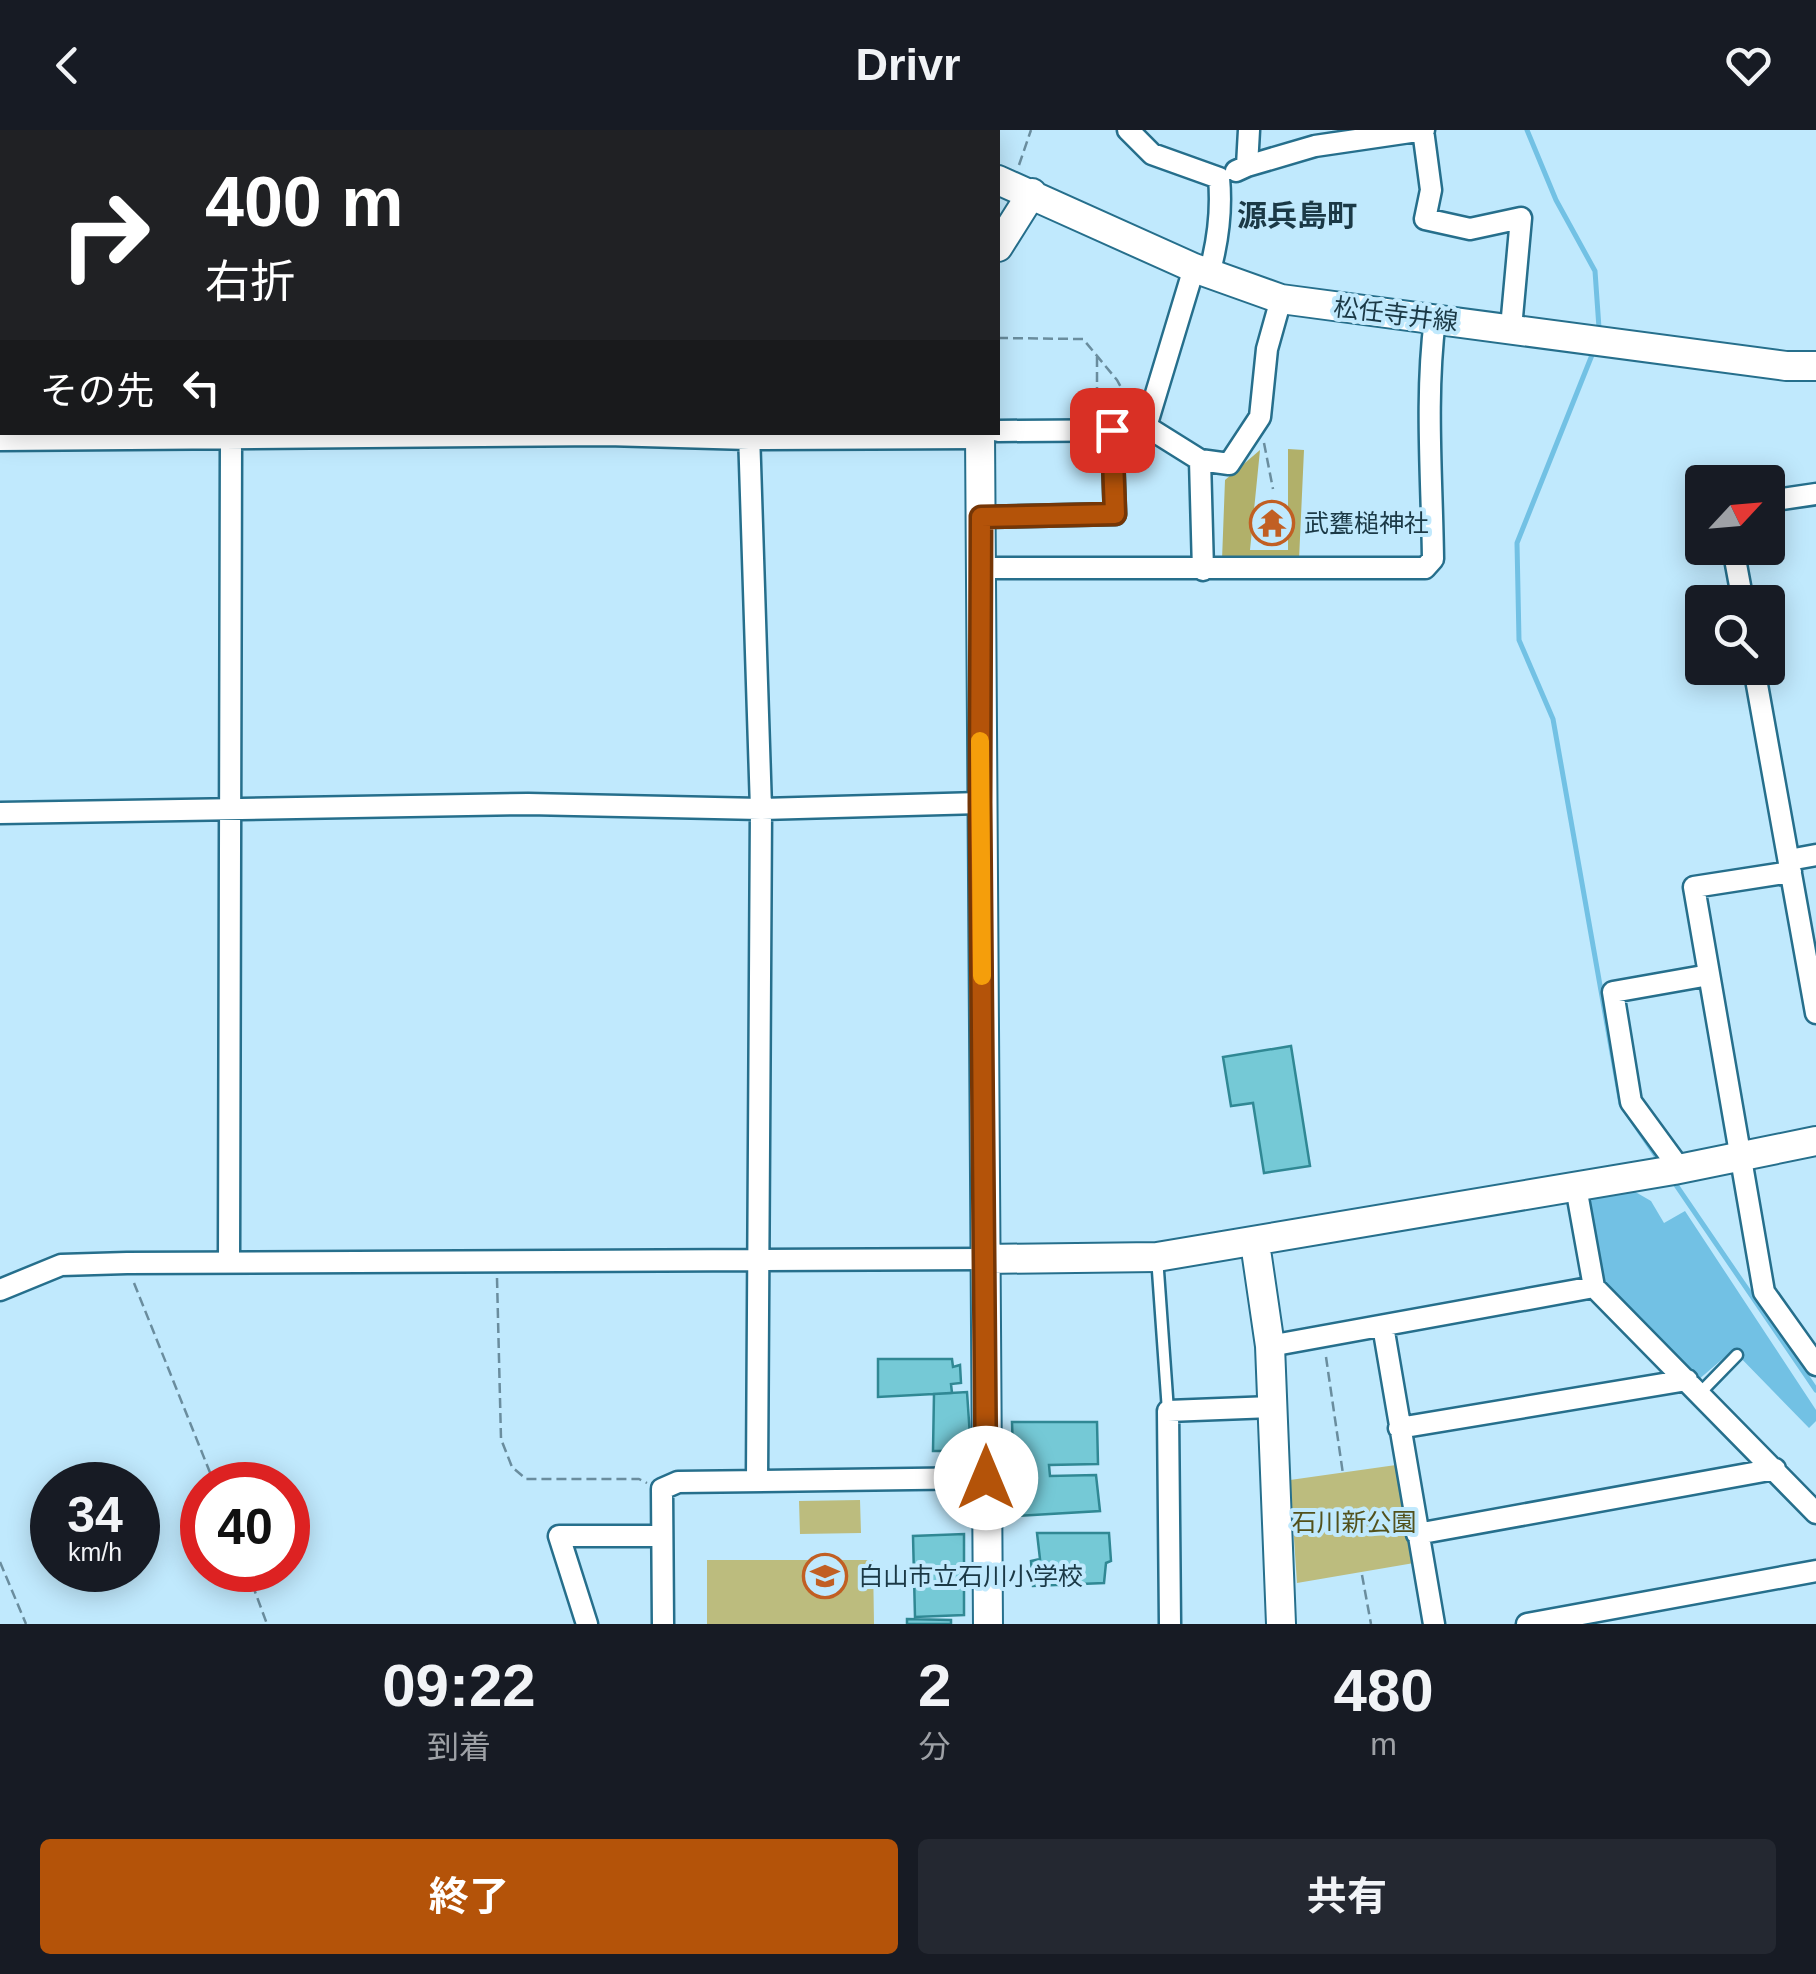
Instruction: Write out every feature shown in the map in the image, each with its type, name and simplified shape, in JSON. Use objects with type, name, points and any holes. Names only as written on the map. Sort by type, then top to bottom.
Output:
[{"type":"street","points":[[1128,130],[1152,154],[1218,178],[1314,138],[1423,130],[1431,190],[1425,219],[1470,229],[1521,218],[1511,328]]},
{"type":"street","points":[[1246,166],[1249,130]]},
{"type":"street","points":[[1145,430],[1220,218],[1218,178]]},
{"type":"street","points":[[1000,239],[1014,186]]},
{"type":"street","name":"松任寺井線","points":[[1014,186],[1201,271],[1282,298],[1815,371]]},
{"type":"street","points":[[1000,434],[1152,430],[1200,460],[1229,464],[1260,417],[1267,350],[1282,298]]},
{"type":"street","points":[[980,568],[1425,568],[1433,559],[1428,386],[1435,318]]},
{"type":"street","points":[[981,517],[1115,514],[1104,430]]},
{"type":"street","points":[[0,440],[868,435]]},
{"type":"street","points":[[986,435],[980,568],[980,803],[988,1624]]},
{"type":"street","points":[[228,436],[229,1261]]},
{"type":"street","points":[[749,436],[762,809],[757,1479]]},
{"type":"street","points":[[1200,460],[1203,570]]},
{"type":"street","points":[[1785,499],[1816,494]]},
{"type":"street","points":[[1757,685],[1816,1013]]},
{"type":"street","points":[[0,813],[528,804],[762,809],[980,803]]},
{"type":"street","points":[[1816,855],[1790,866],[1694,887],[1764,1292],[1816,1365]]},
{"type":"street","points":[[1672,1170],[1632,1102],[1613,992],[1708,975]]},
{"type":"street","points":[[0,1290],[61,1265],[128,1263],[1157,1258],[1672,1170],[1816,1141]]},
{"type":"street","points":[[1576,1187],[1594,1288],[1816,1513]]},
{"type":"street","points":[[1254,1243],[1270,1346],[1280,1624]]},
{"type":"street","points":[[1270,1346],[1594,1288]]},
{"type":"street","points":[[1383,1326],[1434,1624]]},
{"type":"street","points":[[1399,1428],[1694,1386]]},
{"type":"street","points":[[1170,1624],[1168,1410],[1272,1408]]},
{"type":"street","points":[[1416,1534],[1776,1470]]},
{"type":"street","points":[[663,1624],[662,1489],[678,1482],[757,1479],[986,1478]]},
{"type":"street","points":[[587,1624],[559,1536],[662,1536]]},
{"type":"street","points":[[1527,1624],[1816,1571]]},
{"type":"street","points":[[1652,1602],[1656,1624]]},
{"type":"lane","points":[[1157,1258],[1168,1410]]},
{"type":"lane","points":[[1694,1386],[1737,1355]]},
{"type":"path","points":[[1014,186],[1031,130]]},
{"type":"path","points":[[1000,338],[1083,339],[1117,380],[1145,430]]},
{"type":"path","points":[[1096,353],[1104,430]]},
{"type":"path","points":[[1260,417],[1273,489]]},
{"type":"path","points":[[497,1260],[500,1438],[512,1467],[526,1479],[639,1480],[662,1489]]},
{"type":"path","points":[[128,1263],[205,1462]]},
{"type":"path","points":[[1323,1337],[1343,1474]]},
{"type":"path","points":[[0,1562],[26,1624]]},
{"type":"path","points":[[1362,1575],[1371,1624]]},
{"type":"path","points":[[255,1592],[267,1624]]},
{"type":"green space","name":"石川新公園","points":[[1396,1465],[1414,1563],[1297,1583],[1290,1480]]},
{"type":"green space","points":[[860,1500],[861,1533],[800,1534],[799,1501]]},
{"type":"green space","points":[[707,1560],[873,1560],[874,1624],[707,1624]]},
{"type":"shaded area","points":[[1288,449],[1304,450],[1299,560],[1222,560],[1225,480],[1260,450],[1250,550],[1288,550]]},
{"type":"water","points":[[1632,1190],[1651,1201],[1664,1223],[1685,1211],[1816,1410],[1816,1421],[1809,1428],[1733,1350],[1698,1380],[1608,1291],[1600,1271],[1588,1206],[1594,1196]]},
{"type":"building","points":[[1291,1046],[1310,1166],[1264,1173],[1253,1103],[1231,1106],[1223,1057]]},
{"type":"building","points":[[878,1359],[952,1359],[953,1367],[960,1365],[961,1383],[951,1384],[952,1393],[878,1397]]},
{"type":"building","points":[[967,1392],[971,1451],[933,1451],[934,1394]]},
{"type":"building","points":[[1012,1422],[1097,1422],[1098,1464],[1049,1465],[1050,1476],[1096,1475],[1100,1511],[1015,1516]]},
{"type":"building","points":[[1037,1533],[1109,1533],[1111,1561],[1106,1563],[1104,1583],[1033,1586],[1031,1561],[1040,1559]]},
{"type":"building","points":[[964,1534],[964,1615],[915,1617],[913,1536]]},
{"type":"building","points":[[907,1619],[951,1620],[951,1624],[907,1624]]},
{"type":"waterway","points":[[1527,130],[1556,200],[1595,271],[1599,328]]},
{"type":"waterway","points":[[1592,355],[1517,543],[1519,640],[1553,719],[1621,1104],[1659,1160]]},
{"type":"waterway","points":[[1674,1182],[1816,1390]]},
{"type":"slow traffic","points":[[980,741],[982,976]]},
{"type":"place","name":"武甕槌神社","points":[[1272,523]]},
{"type":"place","name":"白山市立石川小学校","points":[[825,1576]]},
{"type":"district","name":"源兵島町","points":[[1297,215]]},
{"type":"route","points":[[986,1478],[981,517],[1115,514],[1112,430]]}]
